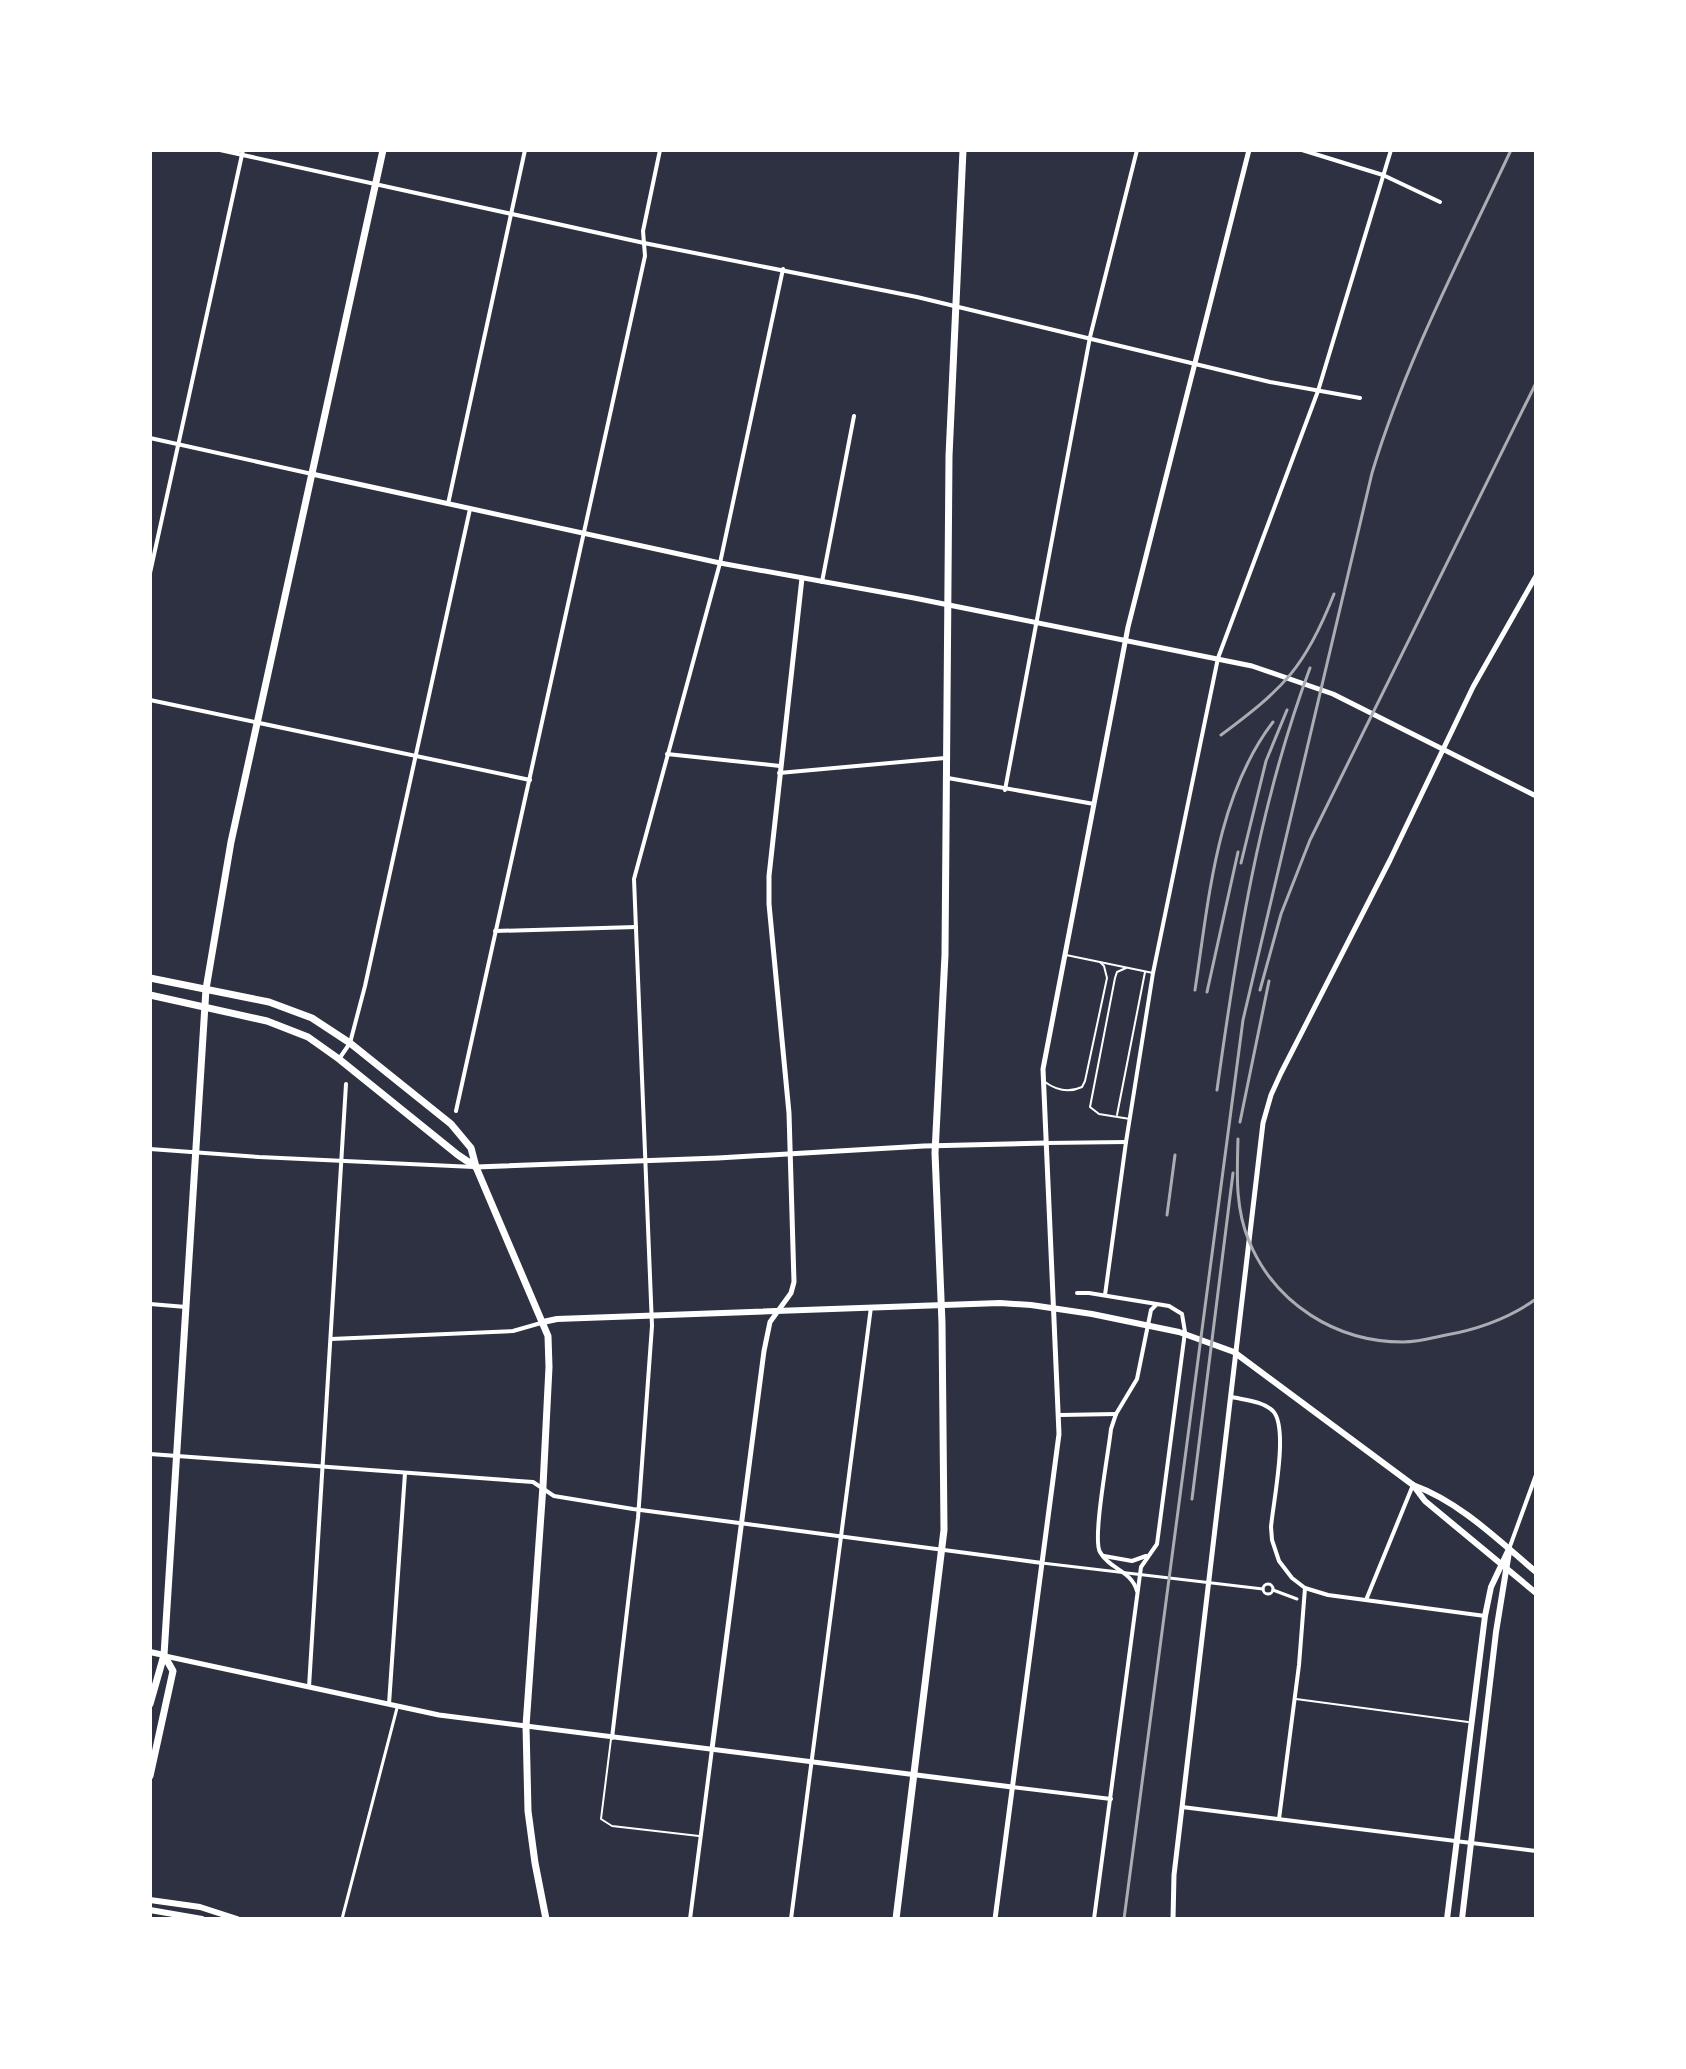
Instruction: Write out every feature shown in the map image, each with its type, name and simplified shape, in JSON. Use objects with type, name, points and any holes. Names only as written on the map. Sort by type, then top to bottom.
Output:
[{"type":"main road","points":[[150,1704],[164,1655],[206,989],[231,842],[383,150]]},
{"type":"main road","points":[[896,1919],[942,1549],[935,1146],[944,993],[949,456],[966,150]]},
{"type":"main road","points":[[150,978],[299,1012],[350,1043],[451,1124],[471,1148],[476,1167],[548,1336],[543,1486],[526,1726],[528,1811],[546,1919]]},
{"type":"main road","points":[[150,995],[291,1030],[339,1059],[476,1167]]},
{"type":"main road","points":[[543,1322],[651,1315],[1016,1303],[1138,1323],[1194,1336],[1234,1352],[1282,1385],[1413,1485],[1446,1501],[1536,1572]]},
{"type":"main road","points":[[1413,1485],[1425,1501],[1536,1593]]},
{"type":"main road","points":[[1447,1919],[1485,1616],[1491,1587],[1509,1549]]},
{"type":"main road","points":[[1462,1919],[1496,1632],[1509,1549]]},
{"type":"main road","points":[[150,1652],[164,1655],[173,1671],[150,1776]]},
{"type":"main road","points":[[150,1900],[200,1907],[237,1919]]},
{"type":"main road","points":[[150,1910],[202,1919]]},
{"type":"street","points":[[220,150],[242,152],[644,243],[955,306],[1194,364],[1360,398]]},
{"type":"street","points":[[448,504],[525,150]]},
{"type":"street","points":[[456,1111],[645,256],[643,231],[660,150]]},
{"type":"street","points":[[1005,790],[1090,337],[1137,150]]},
{"type":"street","points":[[995,1919],[1060,1415],[1042,1080],[1126,640],[1249,150]]},
{"type":"street","points":[[1302,150],[1383,175],[1440,202]]},
{"type":"street","points":[[1105,1295],[1153,973],[1218,658],[1318,391],[1391,150]]},
{"type":"street","points":[[150,571],[242,152]]},
{"type":"street","points":[[612,1738],[639,1510],[651,1315],[634,879],[720,563],[783,269]]},
{"type":"street","points":[[822,582],[854,416]]},
{"type":"street","points":[[150,438],[720,563],[1252,666],[1333,694],[1536,796]]},
{"type":"street","points":[[339,1059],[350,1043],[470,509]]},
{"type":"street","points":[[1173,1919],[1174,1875],[1263,1123],[1271,1095],[1473,687],[1536,577]]},
{"type":"street","points":[[690,1919],[764,1351],[770,1322],[791,1293],[794,1282],[786,1069],[769,904],[769,876],[802,578]]},
{"type":"street","points":[[150,700],[530,780]]},
{"type":"street","points":[[667,754],[780,766]]},
{"type":"street","points":[[779,773],[947,758]]},
{"type":"street","points":[[948,778],[1094,804]]},
{"type":"street","points":[[495,931],[636,927]]},
{"type":"street","points":[[309,1689],[346,1084]]},
{"type":"street","points":[[150,1149],[476,1167],[935,1146],[1126,1142]]},
{"type":"street","points":[[1077,1293],[1169,1306],[1182,1314],[1185,1323],[1157,1544],[1141,1567],[1094,1919]]},
{"type":"street","points":[[150,1304],[186,1307]]},
{"type":"street","points":[[1138,1593],[1126,1572],[1101,1555],[1097,1543],[1111,1429],[1116,1414],[1137,1379],[1151,1310],[1158,1304]]},
{"type":"street","points":[[791,1919],[871,1307]]},
{"type":"street","points":[[331,1339],[513,1331],[543,1322]]},
{"type":"street","points":[[1232,1397],[1267,1407],[1277,1418],[1280,1437],[1272,1540],[1275,1553],[1285,1570],[1305,1588],[1328,1595],[1485,1616]]},
{"type":"street","points":[[1060,1415],[1116,1414]]},
{"type":"street","points":[[150,1454],[533,1482],[554,1496],[639,1510],[1263,1589],[1269,1584],[1273,1590],[1297,1599]]},
{"type":"street","points":[[389,1706],[405,1473]]},
{"type":"street","points":[[1509,1549],[1536,1475]]},
{"type":"street","points":[[1366,1600],[1413,1485]]},
{"type":"street","points":[[1101,1555],[1132,1561],[1148,1555]]},
{"type":"street","points":[[1279,1819],[1305,1588]]},
{"type":"street","points":[[164,1655],[397,1708],[612,1738],[1111,1799]]},
{"type":"street","points":[[342,1919],[397,1708]]},
{"type":"street","points":[[1182,1807],[1536,1851]]},
{"type":"lane","points":[[1065,955],[1153,973]]},
{"type":"lane","points":[[1042,1080],[1068,1091],[1082,1087],[1085,1081],[1107,978],[1100,962]]},
{"type":"lane","points":[[1126,968],[1117,972],[1115,978],[1090,1102],[1094,1111],[1130,1119]]},
{"type":"lane","points":[[1116,1116],[1145,972]]},
{"type":"lane","points":[[1294,1699],[1471,1723]]},
{"type":"lane","points":[[612,1738],[601,1819],[618,1827],[700,1837]]},
{"type":"railway","points":[[1124,1919],[1243,1020],[1372,473],[1418,349],[1511,150]]},
{"type":"railway","points":[[1260,990],[1281,914],[1310,840],[1536,383]]},
{"type":"railway","points":[[1221,735],[1261,704],[1290,675],[1313,641],[1334,594]]},
{"type":"railway","points":[[1217,1090],[1242,929],[1263,823],[1292,719],[1310,668]]},
{"type":"railway","points":[[1241,863],[1266,761],[1287,710]]},
{"type":"railway","points":[[1195,990],[1211,885],[1227,816],[1254,751],[1273,722]]},
{"type":"railway","points":[[1207,992],[1238,852]]},
{"type":"railway","points":[[1240,1122],[1269,981]]},
{"type":"railway","points":[[1238,1139],[1239,1203],[1249,1241],[1260,1263],[1291,1301],[1332,1327],[1378,1340],[1414,1341],[1482,1326],[1504,1318],[1536,1299]]},
{"type":"railway","points":[[1167,1215],[1175,1155]]},
{"type":"railway","points":[[1192,1499],[1233,1173]]}]
